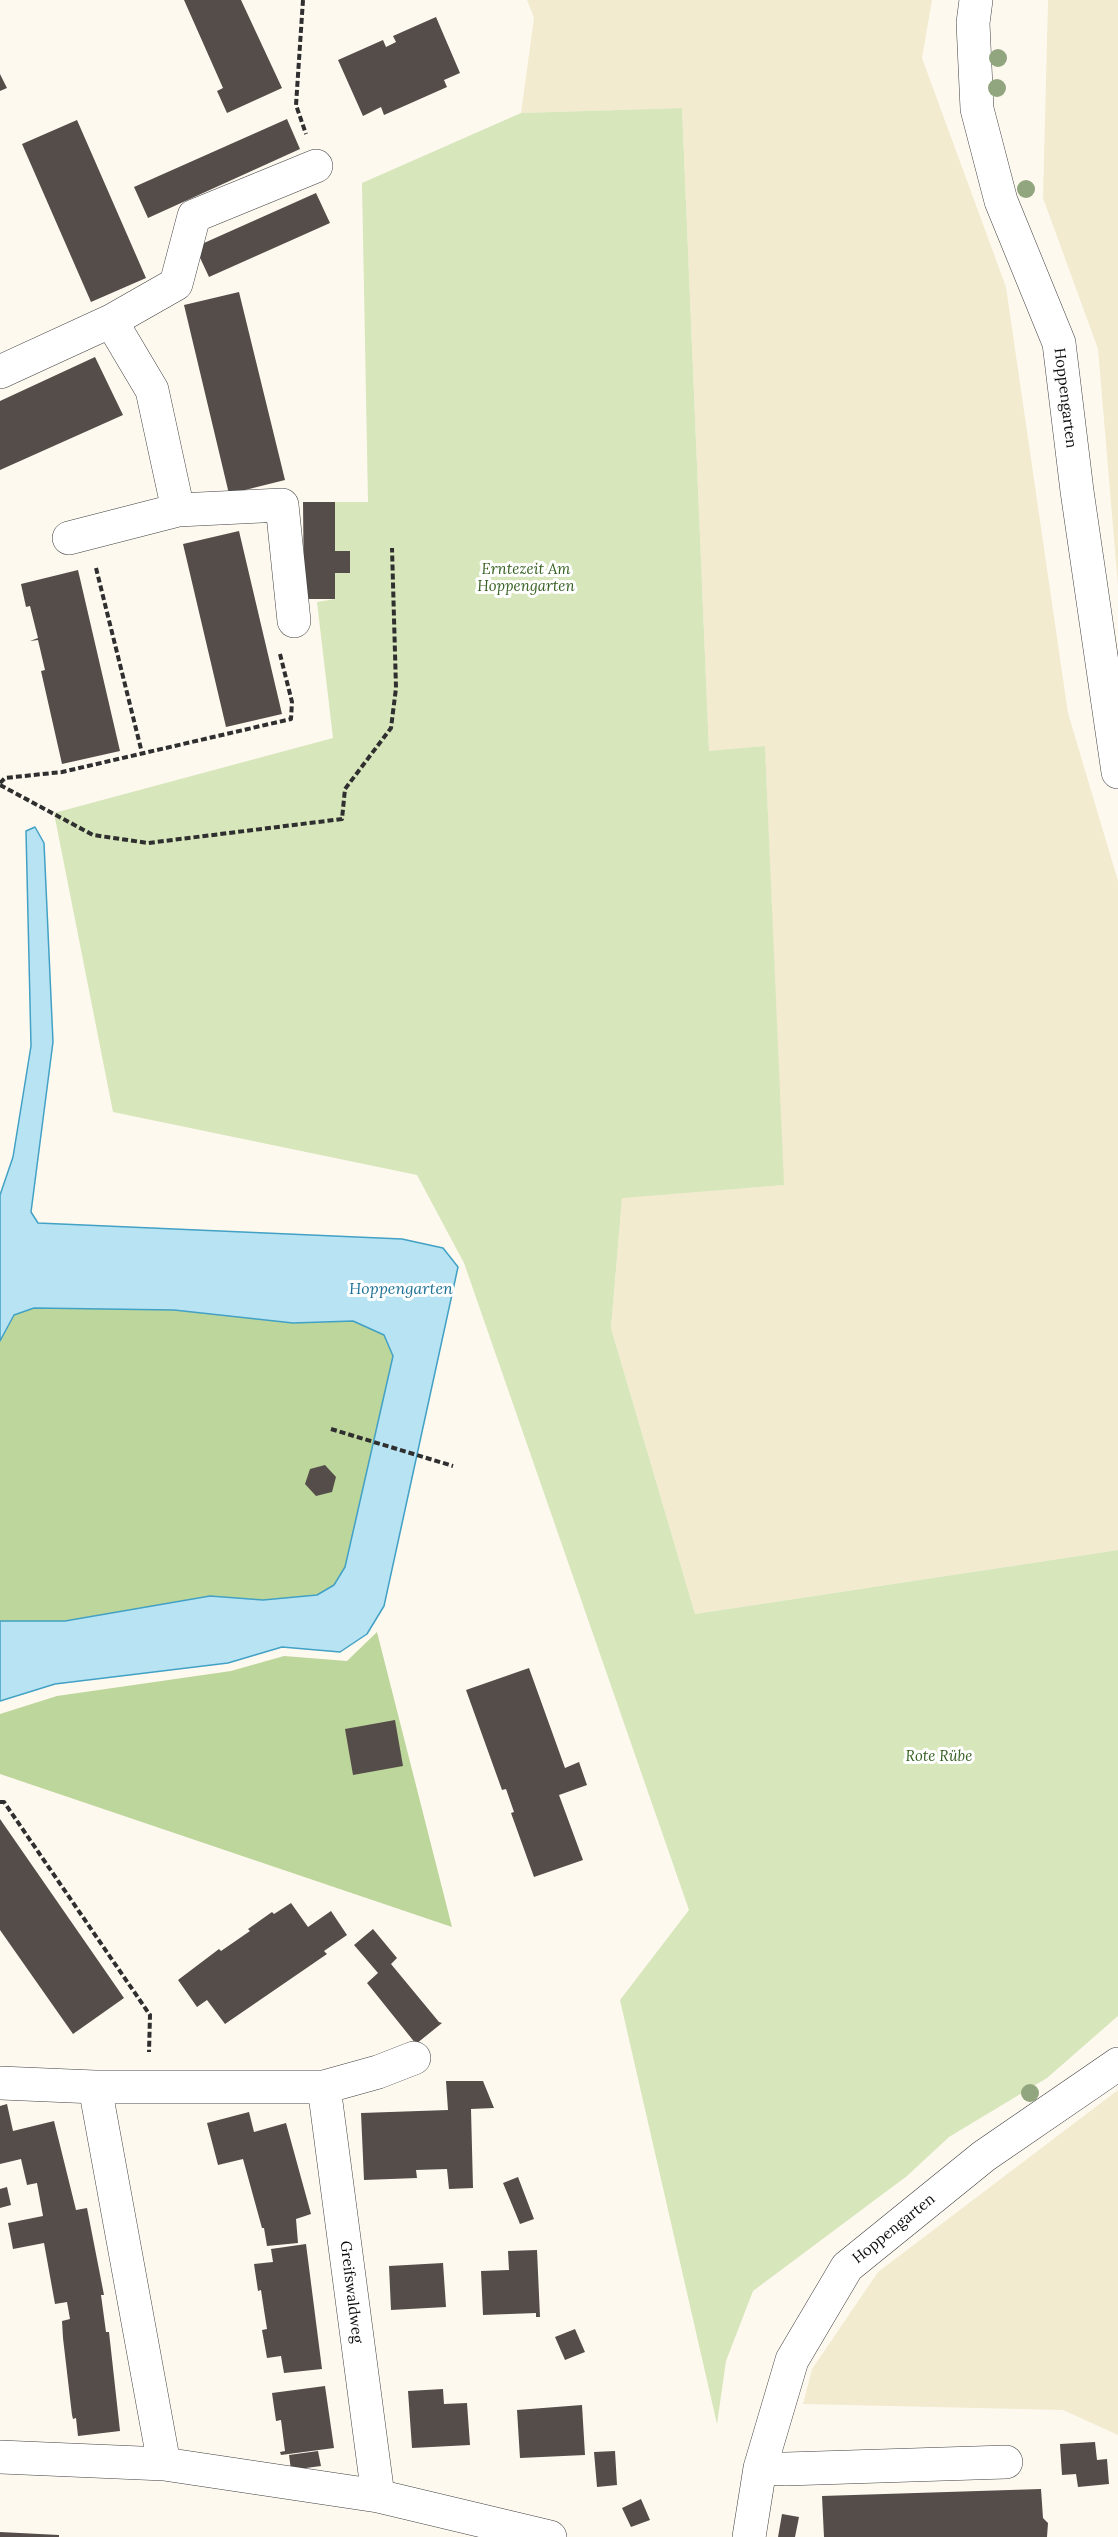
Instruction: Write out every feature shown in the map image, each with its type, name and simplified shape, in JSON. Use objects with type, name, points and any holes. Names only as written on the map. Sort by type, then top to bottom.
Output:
[{"type":"street","name":"Hoppengarten","points":[[976,0],[973,23],[977,109],[1001,201],[1059,343],[1077,491],[1118,772]]},
{"type":"street","points":[[0,372],[111,321],[176,284],[194,216],[316,166]]},
{"type":"street","points":[[111,321],[152,390],[178,510]]},
{"type":"street","points":[[78,536],[178,510],[282,505],[294,621]]},
{"type":"street","points":[[0,2083],[95,2087],[324,2087],[378,2072],[414,2058]]},
{"type":"street","name":"Hoppengarten","points":[[749,2537],[760,2468],[792,2360],[847,2267],[984,2156],[1118,2064]]},
{"type":"street","points":[[95,2087],[164,2464]]},
{"type":"street","name":"Greifswaldweg","points":[[324,2087],[378,2496]]},
{"type":"street","points":[[0,2457],[164,2464],[378,2496],[550,2537]]},
{"type":"street","points":[[760,2468],[1006,2462]]},
{"type":"path","points":[[303,0],[296,105],[316,166]]},
{"type":"path","points":[[78,536],[141,753]]},
{"type":"path","points":[[294,621],[274,631],[292,702],[291,719],[62,772],[5,778],[0,784],[93,835],[148,843],[342,819],[345,789],[391,728],[396,688],[392,548]]},
{"type":"path","points":[[331,1429],[453,1466]]},
{"type":"path","points":[[0,1802],[4,1802],[150,2015],[149,2086]]},
{"type":"shaded area","points":[[527,0],[932,0],[922,58],[1006,287],[1068,713],[1118,881],[1118,1550],[695,1614],[611,1328],[622,1197],[783,1185],[765,746],[709,752],[682,108],[521,113],[534,18]]},
{"type":"shaded area","points":[[1048,0],[1118,0],[1118,586],[1098,349],[1043,198]]},
{"type":"shaded area","points":[[1118,2090],[1118,2435],[1063,2410],[803,2404],[812,2369],[878,2272]]},
{"type":"green space","points":[[682,108],[709,751],[765,746],[784,1185],[622,1198],[611,1328],[695,1614],[1118,1550],[1118,2016],[1047,2078],[949,2137],[907,2176],[753,2291],[726,2361],[717,2424],[620,2000],[689,1910],[464,1263],[417,1175],[113,1112],[54,813],[333,738],[317,602],[335,599],[335,502],[368,502],[362,183],[521,113]]},
{"type":"green space","points":[[34,1308],[174,1310],[293,1323],[353,1321],[384,1335],[393,1356],[345,1567],[334,1585],[317,1595],[263,1600],[210,1596],[65,1621],[0,1621],[0,1341],[14,1315]]},
{"type":"green space","points":[[377,1632],[452,1927],[0,1774],[0,1714],[57,1696],[231,1671],[284,1656],[347,1661]]},
{"type":"water","name":"Hoppengarten","points":[[35,827],[44,843],[53,1042],[31,1212],[38,1223],[402,1239],[443,1248],[458,1267],[384,1606],[367,1634],[340,1652],[282,1647],[228,1663],[55,1684],[0,1701],[0,1621],[65,1621],[210,1596],[263,1600],[317,1595],[334,1585],[345,1567],[393,1356],[384,1335],[353,1321],[293,1323],[174,1310],[34,1308],[14,1315],[0,1341],[0,1195],[13,1157],[31,1046],[26,831]]},
{"type":"building","points":[[184,0],[241,0],[282,88],[227,113],[217,91],[223,88]]},
{"type":"building","points":[[436,17],[460,73],[444,80],[447,87],[384,115],[381,107],[363,116],[338,60],[383,40],[386,47],[396,42],[393,36]]},
{"type":"building","points":[[0,74],[7,88],[0,91]]},
{"type":"building","points":[[287,119],[300,149],[148,218],[134,187]]},
{"type":"building","points":[[77,120],[146,278],[91,302],[22,144]]},
{"type":"building","points":[[316,193],[330,223],[209,277],[195,247]]},
{"type":"building","points":[[239,292],[285,480],[229,494],[184,305]]},
{"type":"building","points":[[95,357],[123,415],[0,470],[0,401]]},
{"type":"building","points":[[303,502],[335,502],[335,551],[350,551],[350,573],[335,573],[335,599],[304,599]]},
{"type":"building","points":[[239,531],[282,714],[226,727],[183,544]]},
{"type":"building","points":[[78,570],[120,751],[62,764],[41,671],[45,670],[38,640],[30,641],[38,638],[30,606],[26,607],[21,584]]},
{"type":"building","points":[[325,1465],[336,1477],[332,1492],[316,1496],[305,1484],[310,1469]]},
{"type":"building","points":[[529,1668],[565,1768],[579,1762],[587,1785],[559,1795],[583,1860],[534,1877],[511,1813],[514,1812],[506,1789],[502,1790],[466,1690]]},
{"type":"building","points":[[395,1720],[403,1766],[353,1775],[345,1729]]},
{"type":"building","points":[[0,1819],[124,1998],[73,2034],[0,1930]]},
{"type":"building","points":[[291,1903],[308,1927],[331,1911],[347,1935],[324,1951],[327,1954],[225,2024],[207,2000],[197,2007],[178,1980],[219,1949],[221,1951],[250,1931],[248,1929],[272,1912],[274,1914]]},
{"type":"building","points":[[373,1929],[397,1958],[391,1964],[442,2023],[416,2044],[367,1983],[378,1973],[354,1945]]},
{"type":"building","points":[[446,2081],[483,2081],[494,2108],[471,2109],[473,2188],[449,2189],[447,2169],[416,2170],[417,2178],[364,2180],[361,2113],[448,2110]]},
{"type":"building","points":[[7,2104],[13,2131],[54,2121],[76,2210],[87,2208],[104,2295],[101,2295],[106,2332],[109,2332],[120,2431],[78,2436],[76,2418],[73,2419],[72,2415],[63,2338],[62,2321],[70,2319],[67,2302],[55,2304],[44,2243],[13,2249],[8,2223],[43,2216],[37,2183],[27,2185],[21,2159],[0,2164],[0,2106]]},
{"type":"building","points":[[249,2112],[254,2132],[286,2123],[311,2214],[296,2219],[298,2243],[267,2246],[264,2228],[262,2228],[243,2159],[218,2165],[207,2123]]},
{"type":"building","points":[[518,2177],[534,2219],[520,2224],[503,2183]]},
{"type":"building","points":[[7,2187],[11,2205],[0,2208],[0,2189]]},
{"type":"building","points":[[306,2244],[322,2369],[284,2373],[281,2356],[267,2358],[262,2330],[267,2329],[254,2264],[273,2262],[271,2249]]},
{"type":"building","points":[[537,2250],[540,2317],[536,2317],[536,2313],[483,2315],[481,2271],[509,2270],[508,2251]]},
{"type":"building","points":[[443,2263],[446,2307],[391,2310],[389,2266]]},
{"type":"building","points":[[575,2329],[585,2352],[565,2360],[555,2337]]},
{"type":"building","points":[[325,2386],[334,2448],[281,2455],[280,2452],[285,2451],[281,2420],[276,2421],[272,2393]]},
{"type":"building","points":[[443,2389],[444,2404],[467,2403],[470,2445],[412,2448],[408,2391]]},
{"type":"building","points":[[582,2405],[585,2455],[520,2458],[517,2410]]},
{"type":"building","points":[[1095,2442],[1097,2460],[1107,2459],[1109,2484],[1078,2487],[1076,2474],[1062,2475],[1060,2444]]},
{"type":"building","points":[[318,2451],[321,2466],[291,2470],[289,2455]]},
{"type":"building","points":[[615,2451],[617,2485],[597,2487],[594,2452]]},
{"type":"building","points":[[1041,2489],[1043,2518],[1048,2523],[1047,2537],[824,2537],[822,2496]]},
{"type":"building","points":[[641,2499],[650,2520],[631,2527],[622,2508]]},
{"type":"building","points":[[782,2514],[799,2517],[795,2537],[778,2537]]},
{"type":"building","points":[[0,2532],[59,2535],[59,2537],[0,2537]]},
{"type":"park label","name":"Erntezeit Am Hoppengarten","points":[[526,578]]},
{"type":"park label","name":"Rote Rübe","points":[[939,1757]]}]
